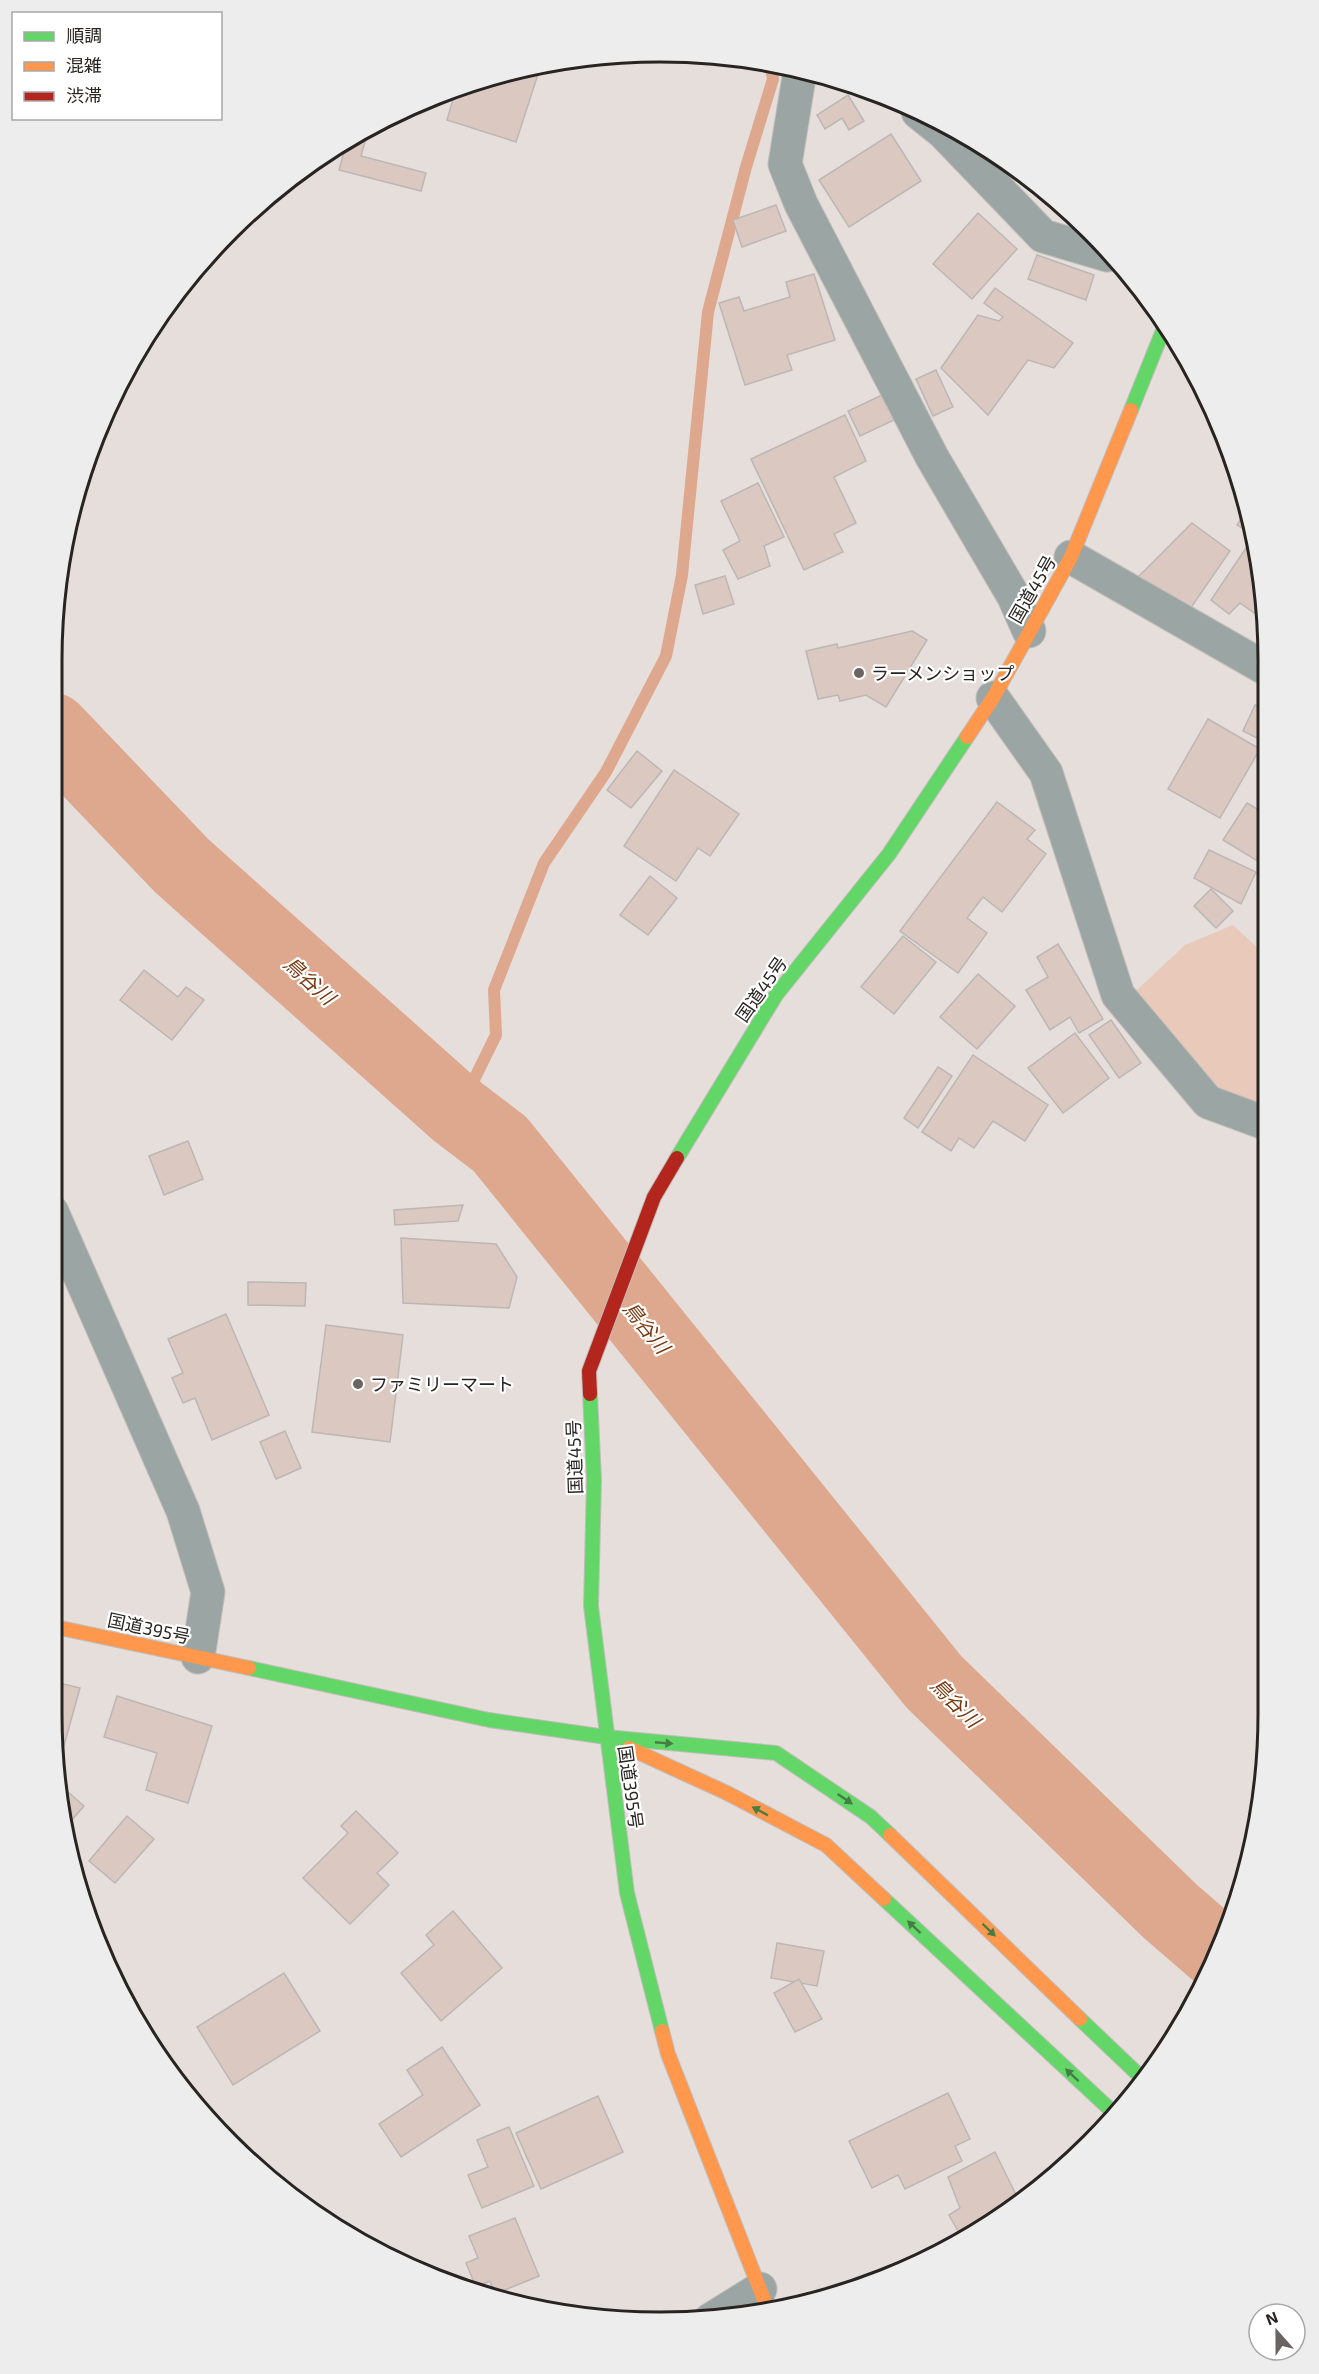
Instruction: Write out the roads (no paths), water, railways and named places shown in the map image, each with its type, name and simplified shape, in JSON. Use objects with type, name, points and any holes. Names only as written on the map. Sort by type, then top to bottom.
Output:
[{"type":"highway","name":"国道45号","points":[[606,1737],[591,1606],[594,1480],[589,1371],[654,1197],[776,995],[889,854],[993,698],[1071,557],[1161,334]]},
{"type":"highway","name":"国道395号","points":[[61,1628],[489,1720],[606,1737],[627,1893],[668,2054],[764,2300]]},
{"type":"highway","points":[[606,1737],[776,1753],[871,1816],[1138,2074]]},
{"type":"highway","points":[[606,1737],[727,1794],[826,1845],[1109,2109]]},
{"type":"street","points":[[799,78],[785,164],[801,204],[932,457],[1014,597],[1029,631]]},
{"type":"street","points":[[948,136],[1043,236],[1096,252]]},
{"type":"street","points":[[1071,557],[1258,664]]},
{"type":"street","points":[[993,698],[1047,773],[1119,995],[1208,1102],[1258,1120]]},
{"type":"street","points":[[61,1233],[183,1511],[208,1592],[198,1657]]},
{"type":"waterway","points":[[458,1112],[496,1035],[494,990],[544,863],[606,772],[666,656],[682,575],[708,312],[746,167],[773,79],[772,72]]},
{"type":"waterway","name":"鳥谷川","points":[[61,739],[182,866],[458,1112],[500,1144],[934,1682],[1170,1911],[1211,1946]]},
{"type":"place","name":"ラーメンショップ","points":[[859,673]]},
{"type":"place","name":"ファミリーマート","points":[[358,1384]]}]
